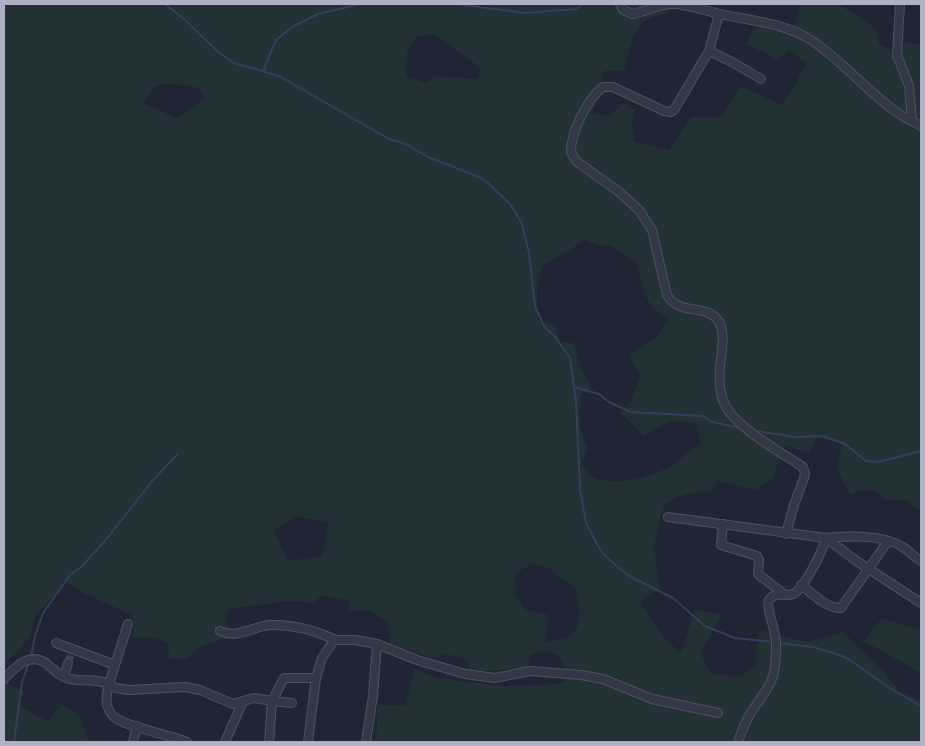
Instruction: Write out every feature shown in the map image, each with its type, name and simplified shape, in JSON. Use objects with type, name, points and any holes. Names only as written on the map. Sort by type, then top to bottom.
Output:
[{"type":"street","points":[[620,4],[623,10],[632,14],[669,4],[685,4],[719,14],[761,21],[791,30],[813,41],[888,105],[921,126]]},
{"type":"street","points":[[900,4],[897,55],[909,86],[912,121]]},
{"type":"street","points":[[719,14],[709,51],[677,108],[672,112],[664,111],[612,87],[603,87],[591,99],[578,125],[571,152],[576,161],[618,191],[639,210],[652,230],[667,295],[673,303],[677,306],[706,311],[718,319],[722,330],[719,378],[725,405],[734,417],[752,434],[803,467],[805,471],[804,478],[786,534]]},
{"type":"street","points":[[709,51],[761,79]]},
{"type":"street","points":[[668,517],[786,534],[826,538],[855,537],[888,541],[904,548],[921,561]]},
{"type":"street","points":[[722,524],[721,545],[757,556],[759,560],[758,574],[784,594]]},
{"type":"street","points":[[826,538],[855,560],[921,603]]},
{"type":"street","points":[[738,742],[751,714],[761,701],[773,678],[776,642],[767,604],[772,596],[794,593],[811,571],[826,538]]},
{"type":"street","points":[[801,585],[829,605],[841,608],[888,541]]},
{"type":"street","points":[[128,624],[109,684],[106,699],[110,712],[115,718],[187,742]]},
{"type":"street","points":[[220,631],[232,634],[248,632],[268,626],[291,626],[308,629],[336,640],[355,640],[377,644],[417,660],[465,674],[495,678],[530,671],[581,675],[603,679],[652,699],[718,713]]},
{"type":"street","points":[[308,742],[316,678],[322,658],[336,640]]},
{"type":"street","points":[[56,643],[72,651],[115,665]]},
{"type":"street","points":[[366,742],[373,696],[377,644]]},
{"type":"street","points":[[4,679],[23,661],[34,659],[40,660],[70,680],[92,680],[109,684],[116,688],[129,690],[185,687],[200,690],[229,704],[237,704],[254,698],[292,703]]},
{"type":"street","points":[[64,677],[68,663]]},
{"type":"street","points":[[269,742],[272,701],[284,678],[316,678]]},
{"type":"street","points":[[225,742],[243,701]]},
{"type":"street","points":[[133,742],[137,726]]},
{"type":"shaded area","points":[[4,4],[601,4],[605,6],[607,4],[672,4],[667,14],[655,16],[640,26],[632,41],[624,71],[604,71],[592,113],[610,116],[624,103],[635,110],[632,124],[635,141],[669,150],[691,117],[722,117],[740,86],[783,105],[807,63],[789,51],[778,60],[746,44],[752,31],[772,20],[795,25],[800,4],[837,4],[866,20],[876,31],[879,44],[891,50],[906,42],[921,45],[921,511],[906,500],[884,500],[877,491],[860,490],[850,495],[837,469],[843,442],[816,438],[809,453],[785,446],[772,479],[756,490],[717,481],[712,493],[698,492],[687,494],[664,505],[654,546],[660,589],[640,602],[664,639],[681,652],[695,609],[722,615],[700,653],[712,674],[741,676],[755,666],[758,630],[807,642],[843,632],[884,672],[899,691],[921,701],[921,742],[376,742],[378,705],[406,705],[414,669],[438,678],[501,686],[558,684],[571,677],[558,655],[545,652],[531,654],[527,668],[470,672],[468,660],[447,654],[431,658],[391,644],[387,621],[367,610],[350,611],[348,601],[321,595],[315,603],[289,601],[229,609],[226,618],[231,637],[200,647],[188,659],[169,659],[168,644],[156,638],[132,637],[135,623],[132,615],[83,593],[66,582],[36,615],[29,637],[4,665]],"holes":[[[434,35],[481,68],[478,79],[434,76],[428,83],[406,77],[407,52],[417,36]],[[163,84],[182,85],[199,88],[206,98],[176,118],[143,103],[152,89]],[[584,240],[598,245],[612,246],[636,263],[645,295],[653,309],[669,320],[655,338],[629,354],[640,375],[632,399],[619,412],[644,436],[670,421],[696,423],[701,443],[666,469],[641,478],[619,482],[596,479],[581,466],[588,447],[582,433],[580,421],[581,393],[591,391],[590,385],[580,367],[573,343],[560,342],[555,325],[539,320],[537,305],[537,292],[543,265]],[[295,516],[329,523],[322,556],[288,561],[274,531]],[[532,564],[549,568],[576,589],[579,610],[576,630],[572,635],[565,638],[546,642],[548,615],[524,609],[516,595],[515,573]]]},
{"type":"shaded area","points":[[882,618],[921,630],[921,673],[864,641]]},
{"type":"shaded area","points":[[4,677],[10,685],[26,692],[17,701],[21,707],[48,721],[62,704],[80,716],[89,742],[4,742]]},
{"type":"waterway","points":[[165,4],[184,19],[218,52],[234,63],[279,76],[389,139],[406,144],[428,157],[479,177],[511,205],[522,224],[529,253],[535,306],[544,326],[556,338],[570,358],[576,401],[580,489],[586,523],[598,546],[605,556],[629,576],[673,598],[705,626],[735,638],[773,642]]},
{"type":"waterway","points":[[263,71],[276,40],[292,27],[318,14],[361,4]]},
{"type":"waterway","points":[[456,4],[526,13],[576,9],[583,4]]},
{"type":"waterway","points":[[574,387],[599,394],[609,402],[630,412],[703,416],[712,422],[741,428]]},
{"type":"waterway","points":[[755,431],[796,437],[823,436],[845,444],[866,461],[878,462],[921,451]]},
{"type":"waterway","points":[[31,657],[35,636],[43,613],[70,575],[81,567],[104,542],[154,479],[178,454]]},
{"type":"waterway","points":[[778,643],[813,647],[840,655],[891,689],[921,706]]},
{"type":"waterway","points":[[14,742],[22,682],[29,662]]},
{"type":"tunnel","points":[[68,663],[71,653]]}]
